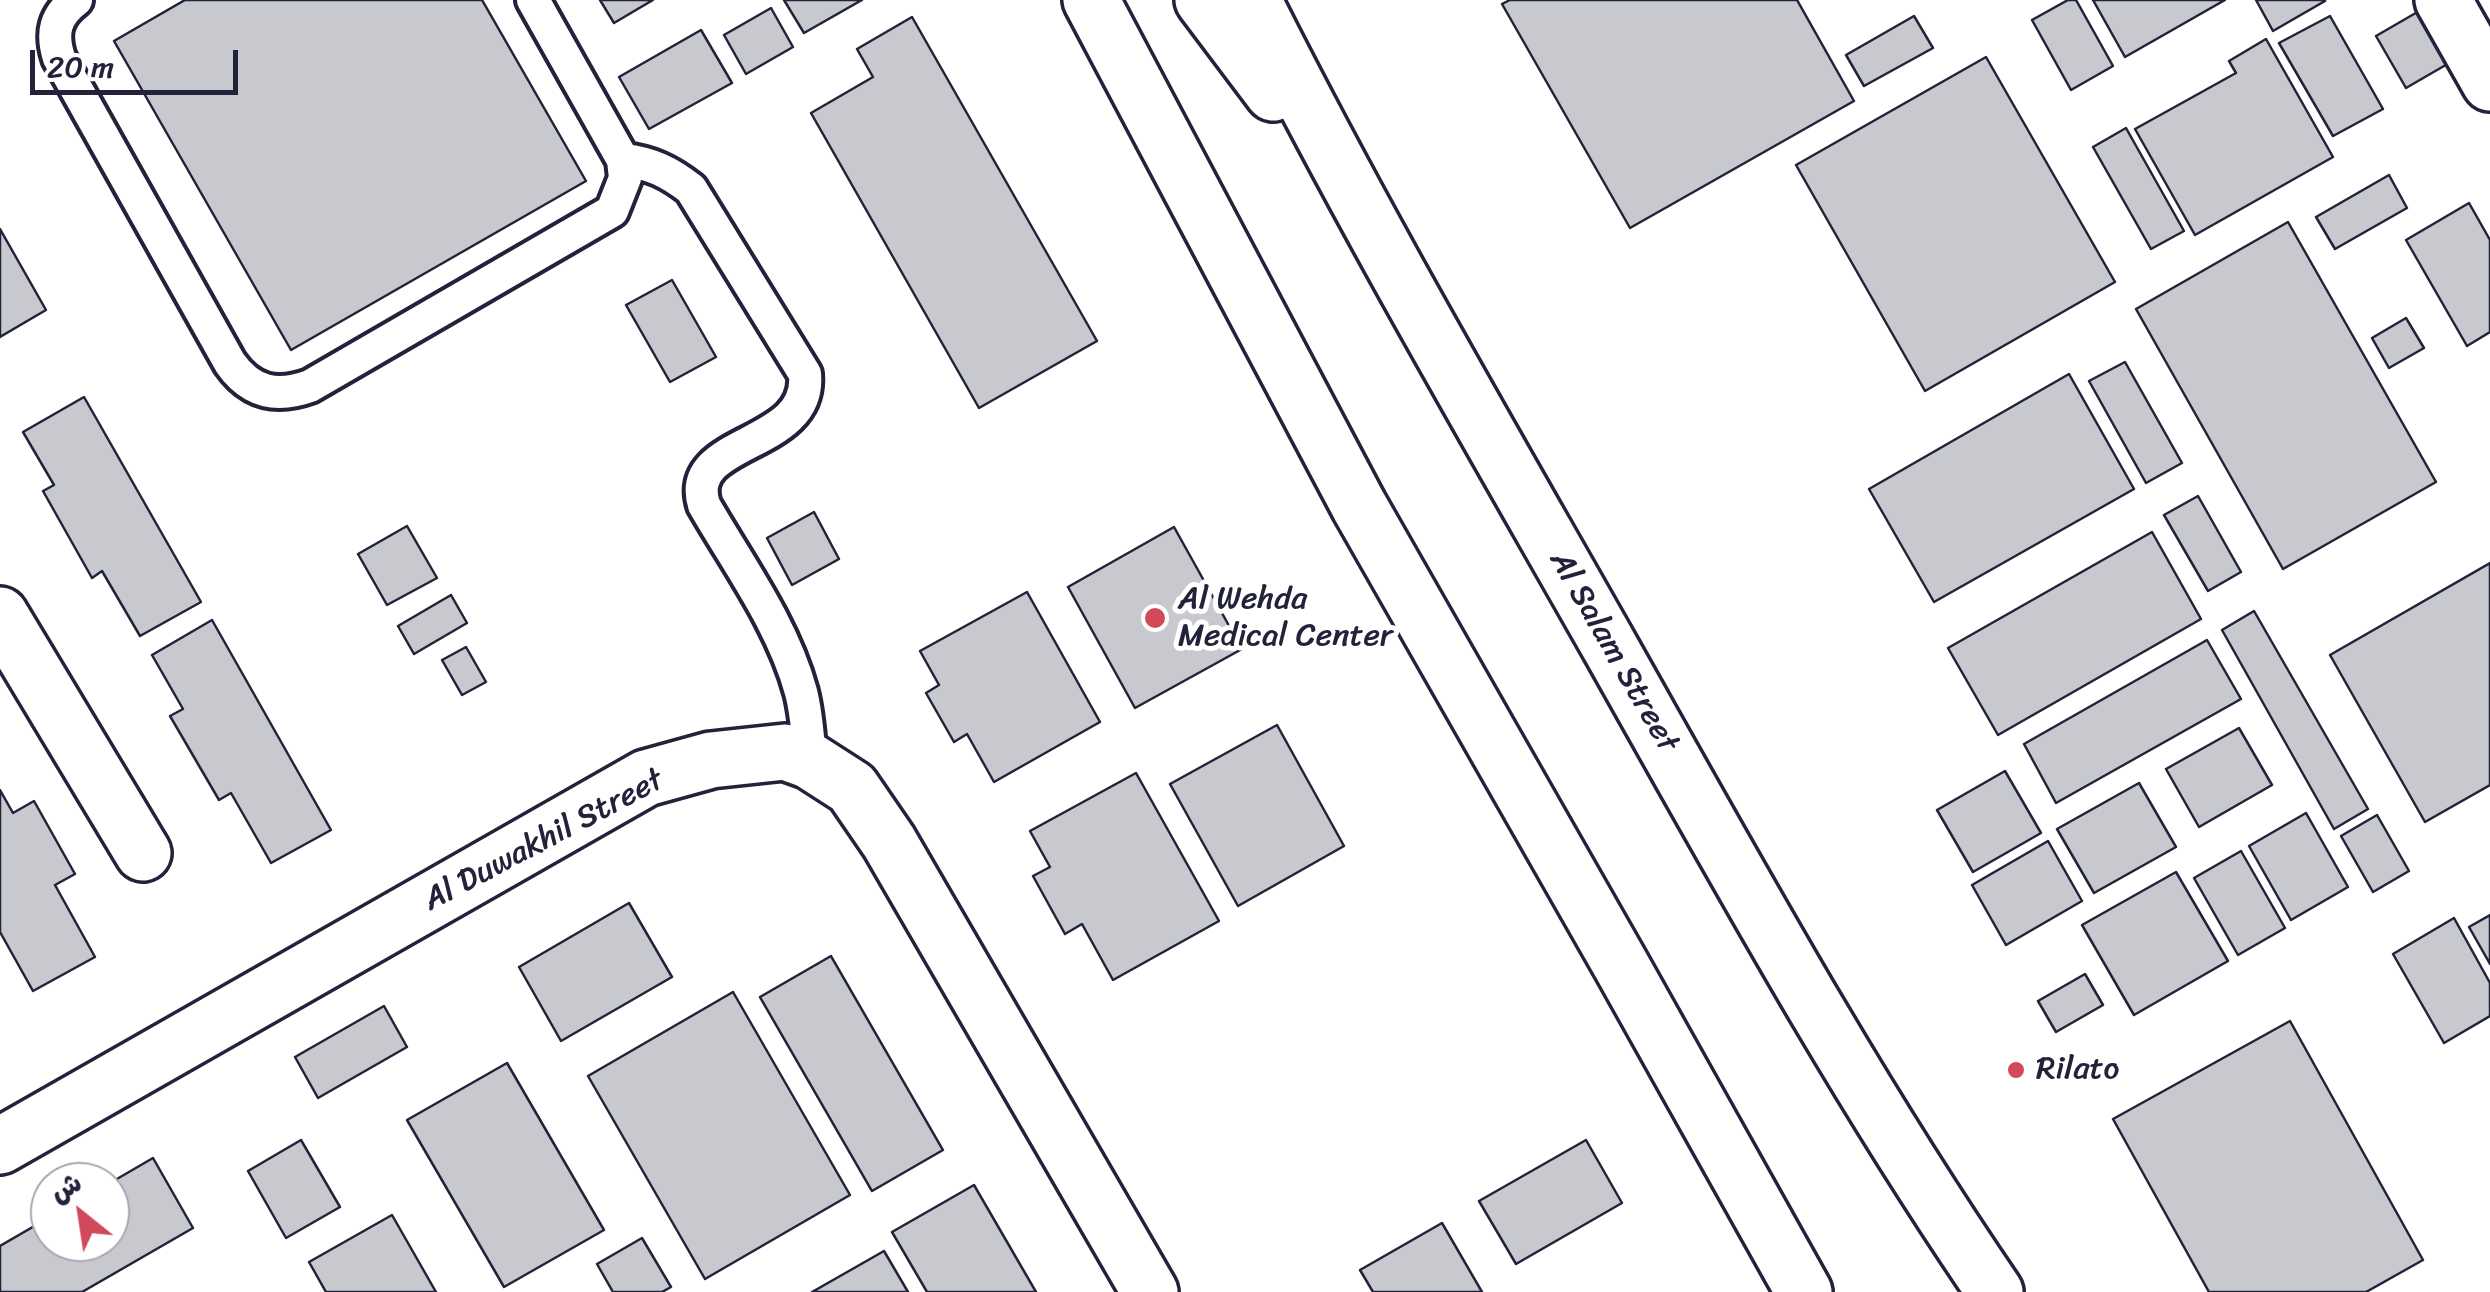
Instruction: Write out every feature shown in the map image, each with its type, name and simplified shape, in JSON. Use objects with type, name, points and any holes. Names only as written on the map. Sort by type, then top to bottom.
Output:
[{"type":"main road","points":[[1091,0],[1359,506],[1804,1292]]},
{"type":"main road","points":[[1203,0],[1277,98],[1330,153]]},
{"type":"main road","name":"Al Salam Street","points":[[1253,0],[1330,153],[1843,1056],[1995,1292]]},
{"type":"main road","points":[[2443,0],[2490,83]]},
{"type":"main road","points":[[0,614],[143,853]]},
{"type":"main road","name":"Al Duwakhil Street","points":[[0,1146],[646,778],[710,760],[785,752],[810,762],[852,788],[889,842],[1150,1292]]},
{"type":"lane","points":[[76,0],[62,11],[55,26],[59,58],[230,363],[240,378],[274,394],[310,386],[612,211],[621,195],[624,160],[533,0]]},
{"type":"lane","points":[[624,160],[648,163],[691,189],[805,374],[806,389],[794,416],[710,466],[700,492],[790,660],[801,692],[810,762]]},
{"type":"building","points":[[185,0],[482,0],[586,181],[291,350],[114,41]]},
{"type":"building","points":[[600,0],[653,0],[614,23]]},
{"type":"building","points":[[784,0],[862,0],[804,33]]},
{"type":"building","points":[[1510,0],[1797,0],[1854,101],[1630,228],[1502,4]]},
{"type":"building","points":[[2068,0],[2076,0],[2113,66],[2071,90],[2032,20]]},
{"type":"building","points":[[2093,0],[2225,0],[2125,57]]},
{"type":"building","points":[[2256,0],[2325,0],[2325,1],[2273,31]]},
{"type":"building","points":[[2433,3],[2463,55],[2406,88],[2376,36]]},
{"type":"building","points":[[771,8],[793,47],[746,74],[724,35]]},
{"type":"building","points":[[1914,16],[1933,48],[1864,86],[1846,55]]},
{"type":"building","points":[[2330,16],[2383,109],[2333,136],[2279,43]]},
{"type":"building","points":[[912,17],[1097,341],[979,408],[811,113],[873,77],[857,49]]},
{"type":"building","points":[[701,30],[732,83],[649,129],[619,77]]},
{"type":"building","points":[[2266,39],[2333,157],[2195,235],[2135,129],[2236,73],[2229,61]]},
{"type":"building","points":[[1986,57],[2115,282],[1925,391],[1796,165]]},
{"type":"building","points":[[2126,128],[2184,231],[2151,249],[2093,147]]},
{"type":"building","points":[[2389,175],[2407,208],[2335,249],[2316,217]]},
{"type":"building","points":[[2469,203],[2490,240],[2490,332],[2467,346],[2406,240]]},
{"type":"building","points":[[2288,222],[2436,482],[2283,569],[2136,309]]},
{"type":"building","points":[[0,229],[46,310],[0,337]]},
{"type":"building","points":[[672,280],[716,357],[670,382],[626,305]]},
{"type":"building","points":[[2406,318],[2424,348],[2389,368],[2372,338]]},
{"type":"building","points":[[2125,362],[2182,463],[2146,483],[2089,381]]},
{"type":"building","points":[[2069,374],[2134,489],[1934,602],[1869,489]]},
{"type":"building","points":[[84,397],[201,602],[140,636],[102,571],[92,578],[43,491],[54,485],[23,432]]},
{"type":"building","points":[[2198,496],[2241,572],[2208,591],[2164,515]]},
{"type":"building","points":[[814,512],[839,559],[792,585],[767,538]]},
{"type":"building","points":[[407,526],[437,578],[387,605],[358,554]]},
{"type":"building","name":"Al Wehda Medical Center","points":[[1174,527],[1242,649],[1135,708],[1068,587]]},
{"type":"building","points":[[2152,532],[2201,619],[1998,735],[1948,648]]},
{"type":"building","points":[[2490,563],[2490,785],[2425,822],[2330,655]]},
{"type":"building","points":[[1027,592],[1100,722],[994,782],[967,734],[954,742],[926,693],[939,685],[920,651]]},
{"type":"building","points":[[451,595],[467,623],[414,654],[398,626]]},
{"type":"building","points":[[2254,611],[2368,809],[2334,829],[2222,630]]},
{"type":"building","points":[[212,620],[331,830],[271,863],[231,793],[219,800],[170,716],[183,709],[152,655]]},
{"type":"building","points":[[2207,640],[2241,699],[2056,803],[2024,744]]},
{"type":"building","points":[[466,647],[486,682],[462,695],[442,660]]},
{"type":"building","name":"Al Wehda Medical Center","points":[[1277,725],[1344,846],[1238,906],[1170,784]]},
{"type":"building","points":[[2239,728],[2272,785],[2199,827],[2166,769]]},
{"type":"building","points":[[2005,771],[2041,833],[1973,872],[1937,810]]},
{"type":"building","points":[[1136,773],[1219,921],[1113,980],[1082,924],[1065,934],[1033,876],[1050,867],[1030,831]]},
{"type":"building","points":[[2139,783],[2176,847],[2094,893],[2057,829]]},
{"type":"building","points":[[0,790],[13,813],[34,801],[75,874],[55,885],[95,957],[33,991],[0,932]]},
{"type":"building","points":[[2306,813],[2348,887],[2291,920],[2249,846]]},
{"type":"building","points":[[2377,815],[2409,871],[2373,892],[2341,836]]},
{"type":"building","points":[[2048,841],[2082,901],[2006,945],[1972,885]]},
{"type":"building","points":[[2241,851],[2285,928],[2238,955],[2194,878]]},
{"type":"building","points":[[2176,872],[2228,961],[2134,1015],[2082,925]]},
{"type":"building","points":[[629,903],[672,977],[561,1041],[519,967]]},
{"type":"building","points":[[2490,915],[2490,964],[2469,927]]},
{"type":"building","points":[[2454,918],[2490,983],[2490,1016],[2444,1043],[2393,954]]},
{"type":"building","points":[[831,956],[943,1150],[872,1191],[760,997]]},
{"type":"building","points":[[2085,974],[2103,1005],[2056,1032],[2038,1001]]},
{"type":"building","points":[[733,992],[850,1195],[705,1279],[588,1076]]},
{"type":"building","points":[[384,1006],[407,1047],[318,1098],[295,1057]]},
{"type":"building","points":[[2290,1021],[2423,1260],[2366,1292],[2209,1292],[2113,1119]]},
{"type":"building","points":[[507,1063],[604,1230],[504,1287],[407,1120]]},
{"type":"building","points":[[301,1140],[340,1207],[286,1238],[248,1171]]},
{"type":"building","points":[[1586,1140],[1622,1203],[1516,1264],[1479,1201]]},
{"type":"building","points":[[153,1158],[193,1228],[82,1292],[0,1292],[0,1246],[30,1229],[30,1262],[130,1262],[130,1171]]},
{"type":"building","points":[[974,1185],[1036,1292],[927,1292],[892,1232]]},
{"type":"building","points":[[392,1215],[436,1292],[326,1292],[309,1262]]},
{"type":"building","points":[[1442,1223],[1482,1292],[1373,1292],[1360,1270]]},
{"type":"building","points":[[642,1238],[671,1287],[662,1292],[613,1292],[597,1264]]},
{"type":"building","points":[[884,1251],[908,1292],[812,1292]]},
{"type":"place","name":"Al Wehda Medical Center","points":[[1155,618]]},
{"type":"place","name":"Rilato","points":[[2016,1070]]}]
